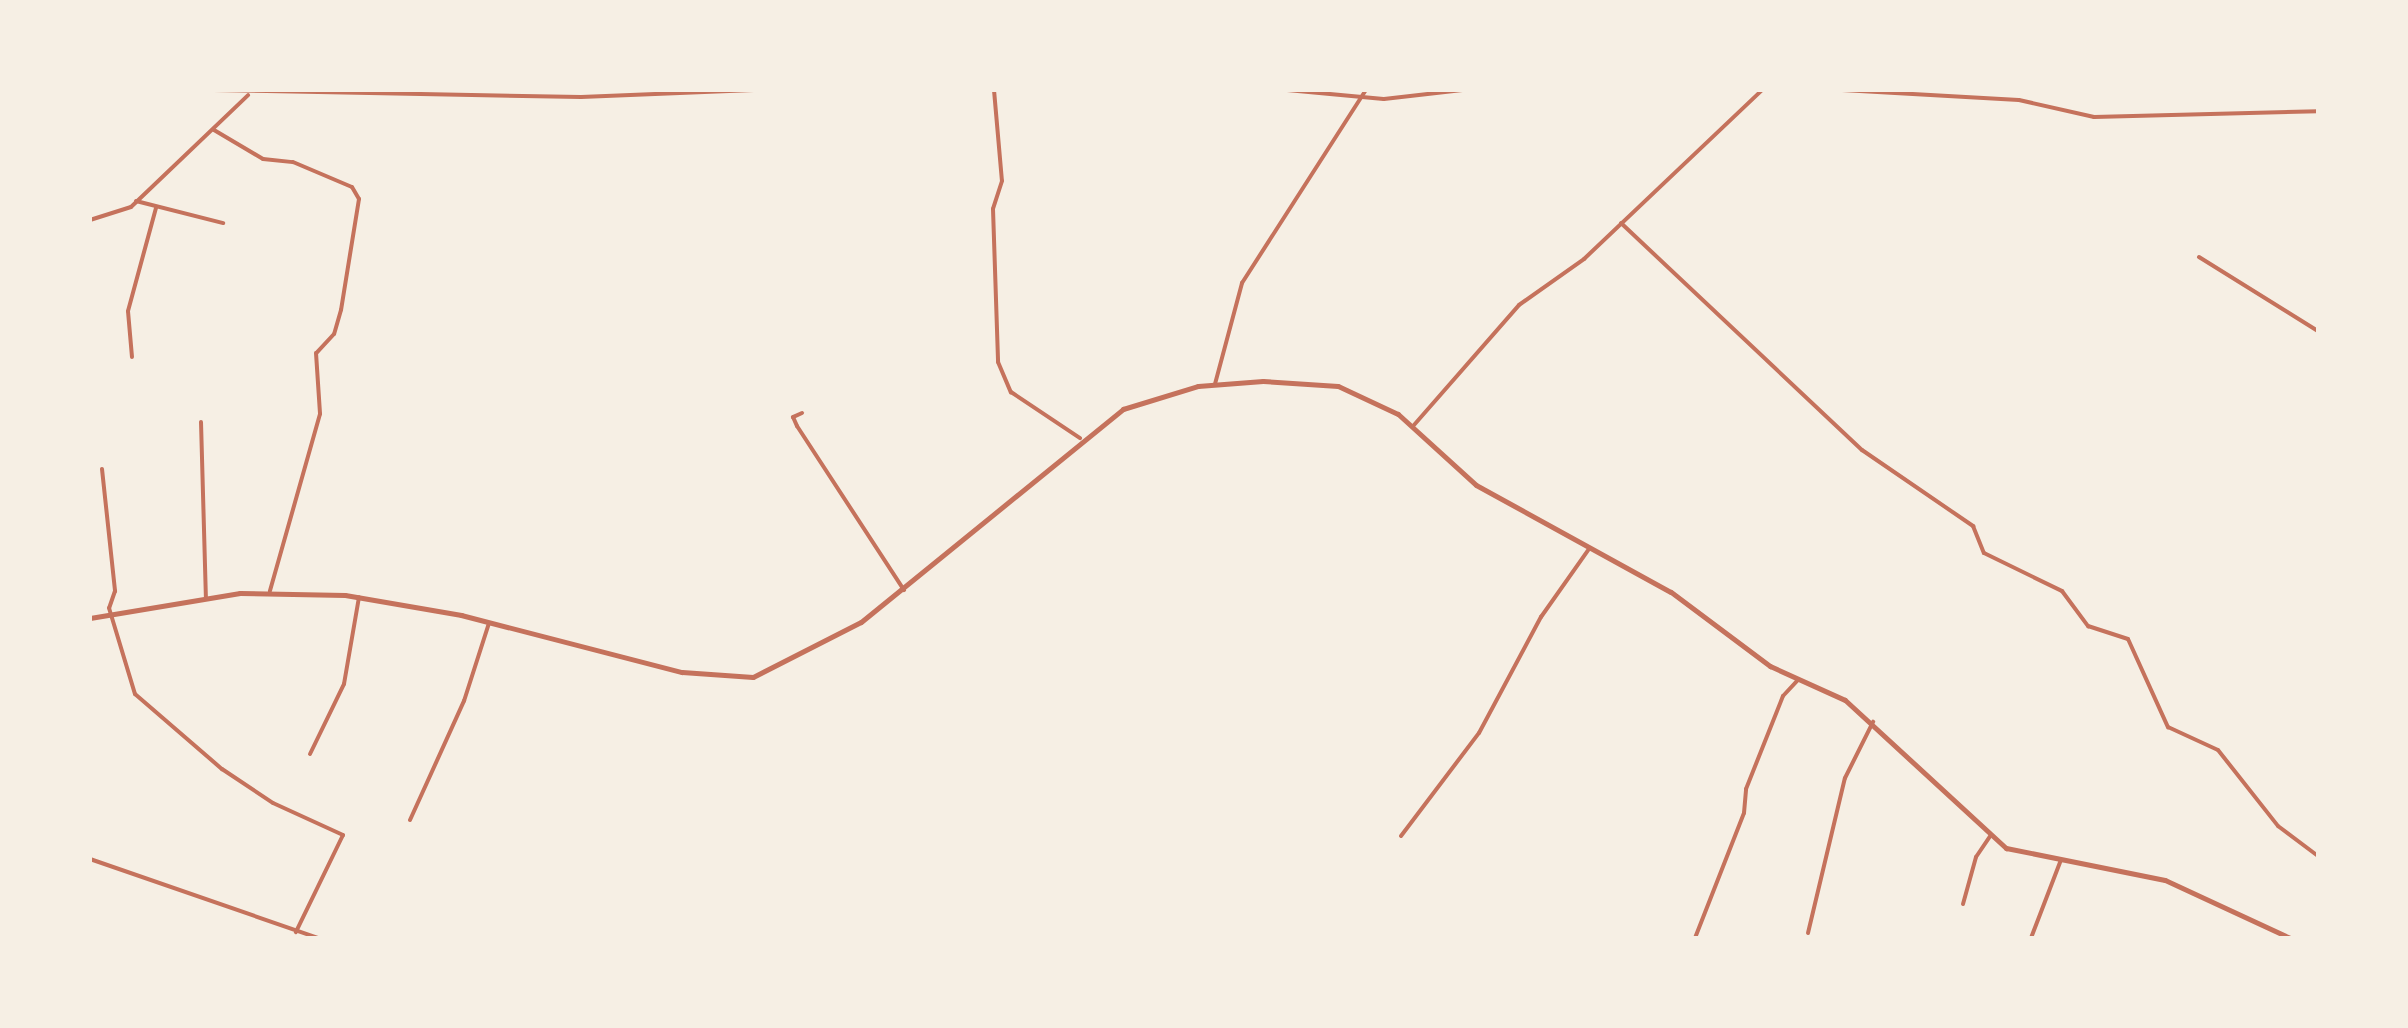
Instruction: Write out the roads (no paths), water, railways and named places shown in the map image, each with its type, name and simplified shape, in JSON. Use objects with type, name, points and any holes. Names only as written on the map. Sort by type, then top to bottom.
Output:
[{"type":"street","points":[[214,90],[248,95],[581,97],[754,90]]},
{"type":"street","points":[[994,90],[1002,181],[993,209],[998,362],[1012,392],[1080,438]]},
{"type":"street","points":[[1048,90],[1110,90]]},
{"type":"street","points":[[1286,90],[1361,99],[1462,90]]},
{"type":"street","points":[[1215,384],[1242,283],[1366,90]]},
{"type":"street","points":[[1526,90],[1606,90]]},
{"type":"street","points":[[1414,425],[1519,305],[1621,223],[1762,90]]},
{"type":"street","points":[[1842,90],[2019,100],[2094,117],[2318,111]]},
{"type":"street","points":[[90,220],[136,202],[248,95]]},
{"type":"street","points":[[214,130],[263,159],[292,162],[352,186],[359,199],[342,310],[334,334],[316,353],[320,414],[270,591]]},
{"type":"street","points":[[136,202],[223,222]]},
{"type":"street","points":[[132,358],[128,311],[156,208]]},
{"type":"street","points":[[1621,223],[1862,450],[1973,526],[1984,553],[2062,591],[2088,626],[2128,639],[2168,728],[2218,750],[2278,826],[2318,856]]},
{"type":"street","points":[[2199,258],[2318,331]]},
{"type":"street","points":[[90,618],[206,597],[270,591],[359,597],[489,623],[669,669],[735,678],[773,670],[823,646],[904,590],[1080,438],[1141,400],[1215,384],[1338,386],[1414,425],[1476,485],[1672,592],[1798,680],[1845,700],[2006,848],[2165,880],[2290,938]]},
{"type":"street","points":[[802,412],[793,417],[797,426],[904,590]]},
{"type":"street","points":[[202,422],[206,597]]},
{"type":"street","points":[[102,469],[111,614],[135,694],[163,724],[273,803],[343,835],[296,932]]},
{"type":"street","points":[[1401,836],[1478,733],[1541,618],[1589,549]]},
{"type":"street","points":[[310,754],[344,684],[359,597]]},
{"type":"street","points":[[410,820],[464,701],[489,623]]},
{"type":"street","points":[[1695,938],[1744,813],[1746,789],[1783,696],[1798,680]]},
{"type":"street","points":[[1808,932],[1845,778],[1873,722]]},
{"type":"street","points":[[1963,904],[1976,857],[1990,836]]},
{"type":"street","points":[[90,859],[318,938]]},
{"type":"street","points":[[2031,938],[2062,860]]}]
